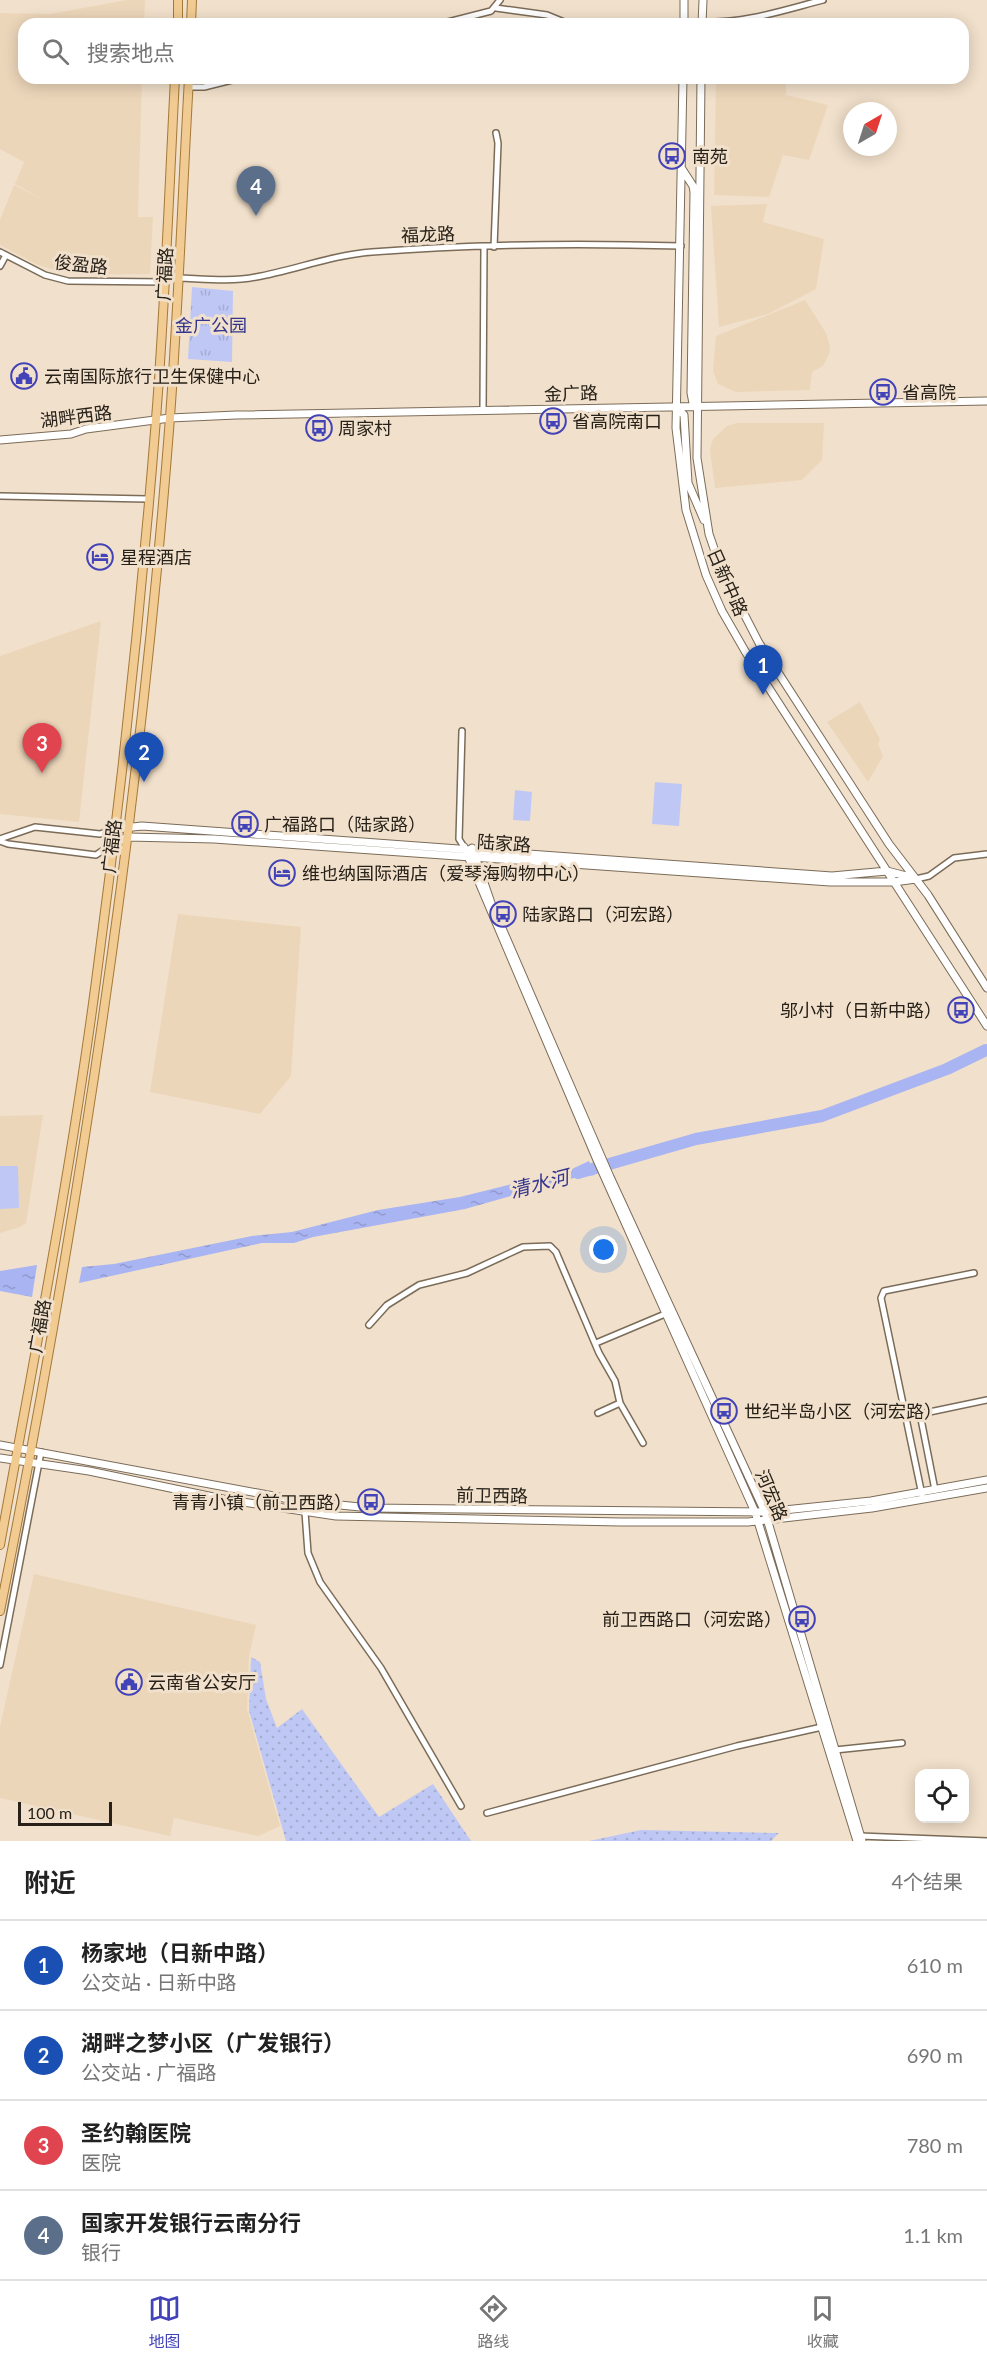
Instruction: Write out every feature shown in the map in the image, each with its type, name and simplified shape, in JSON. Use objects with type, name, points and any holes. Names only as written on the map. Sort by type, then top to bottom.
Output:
[{"type":"main road","points":[[178,0],[178,18]]},
{"type":"main road","points":[[191,18],[192,0]]},
{"type":"main road","points":[[684,0],[684,18]]},
{"type":"main road","points":[[702,18],[703,0]]},
{"type":"main road","name":"广福路","points":[[0,1545],[34,1369],[70,1158],[97,980],[128,718],[155,421],[175,84]]},
{"type":"main road","name":"广福路","points":[[0,1611],[83,1162],[128,837],[170,418],[188,84]]},
{"type":"main road","name":"日新中路","points":[[683,84],[676,407],[679,471],[691,530],[706,575],[745,651],[987,1026]]},
{"type":"main road","name":"日新中路","points":[[701,84],[696,458],[706,525],[723,575],[759,643],[889,844],[916,879],[987,988]]},
{"type":"main road","points":[[681,164],[690,172],[699,165]]},
{"type":"main road","points":[[681,164],[694,192],[691,393],[693,403],[697,406]]},
{"type":"main road","name":"金广路","points":[[155,421],[170,418],[987,400]]},
{"type":"main road","points":[[676,407],[684,415],[690,493],[706,525]]},
{"type":"main road","name":"湖畔西路","points":[[0,440],[71,434],[86,429],[155,421]]},
{"type":"main road","points":[[691,530],[695,520],[700,519],[706,525]]},
{"type":"main road","name":"陆家路","points":[[114,829],[129,827],[468,848],[832,876],[887,871]]},
{"type":"main road","name":"陆家路","points":[[112,844],[128,837],[214,839],[830,882],[894,882],[916,879]]},
{"type":"main road","points":[[468,848],[607,1177]]},
{"type":"main road","points":[[887,871],[916,879]]},
{"type":"main road","name":"河宏路","points":[[607,1177],[664,1314],[759,1521],[859,1839]]},
{"type":"main road","name":"河宏路","points":[[607,1177],[769,1521],[836,1750],[859,1839]]},
{"type":"main road","name":"前卫西路","points":[[0,1445],[336,1506],[765,1512],[987,1488]]},
{"type":"main road","name":"前卫西路","points":[[0,1458],[305,1512],[336,1516],[453,1520],[769,1521],[922,1496],[935,1490],[987,1480]]},
{"type":"street","points":[[496,8],[500,0]]},
{"type":"street","points":[[741,18],[765,15],[823,0]]},
{"type":"street","points":[[461,18],[496,8],[554,18]]},
{"type":"street","points":[[188,87],[216,84]]},
{"type":"street","points":[[494,247],[498,143],[496,134]]},
{"type":"street","name":"福龙路","points":[[179,278],[235,280],[370,252],[484,247],[681,246]]},
{"type":"street","points":[[483,411],[484,247]]},
{"type":"street","name":"俊盈路","points":[[0,252],[45,275],[68,280],[164,282]]},
{"type":"street","points":[[0,266],[6,255]]},
{"type":"street","points":[[0,496],[147,499]]},
{"type":"street","points":[[462,731],[459,839],[468,848]]},
{"type":"street","points":[[0,840],[35,827],[100,834],[114,829]]},
{"type":"street","points":[[0,840],[8,844],[96,855],[112,844]]},
{"type":"street","points":[[916,879],[928,876],[954,858],[987,854]]},
{"type":"street","points":[[369,1325],[387,1305],[419,1285],[467,1273],[523,1247],[550,1246],[556,1252],[615,1381],[620,1403],[643,1443]]},
{"type":"street","points":[[922,1496],[881,1298],[884,1291],[974,1273]]},
{"type":"street","points":[[596,1343],[664,1314]]},
{"type":"street","points":[[935,1490],[920,1414],[987,1400]]},
{"type":"street","points":[[598,1413],[620,1403]]},
{"type":"street","points":[[0,1665],[41,1452]]},
{"type":"street","points":[[305,1512],[308,1553],[320,1582],[381,1668],[461,1806]]},
{"type":"street","points":[[488,1813],[736,1746],[822,1727]]},
{"type":"street","points":[[836,1750],[903,1743]]},
{"type":"street","points":[[859,1839],[987,1841]]},
{"type":"shaded area","points":[[127,0],[145,0],[144,18],[18,18],[18,84],[142,84],[138,217],[153,217],[150,274],[79,275],[62,272],[38,265],[0,245],[0,220],[14,185],[47,202],[15,184],[24,162],[0,149],[0,13],[50,14]]},
{"type":"shaded area","points":[[716,84],[786,84],[786,95],[828,105],[809,160],[783,155],[769,197],[714,195]]},
{"type":"shaded area","points":[[767,204],[763,222],[824,239],[816,289],[768,314],[719,327],[711,206]]},
{"type":"shaded area","points":[[805,300],[826,333],[830,347],[823,366],[812,372],[810,390],[736,392],[718,384],[713,371],[716,336]]},
{"type":"shaded area","points":[[737,423],[824,423],[822,460],[802,480],[715,488],[710,450],[713,439],[727,426]]},
{"type":"shaded area","points":[[101,621],[79,822],[0,814],[0,656]]},
{"type":"shaded area","points":[[860,702],[880,739],[878,744],[883,756],[868,782],[827,722]]},
{"type":"shaded area","points":[[178,914],[301,927],[291,1076],[260,1114],[150,1092]]},
{"type":"shaded area","points":[[43,1115],[26,1223],[0,1233],[0,1116]]},
{"type":"shaded area","name":"云南省公安厅","points":[[34,1574],[256,1625],[249,1656],[247,1709],[280,1826],[258,1836],[174,1818],[170,1836],[0,1798],[0,1727]]},
{"type":"green space","name":"金广公园","points":[[192,287],[233,291],[232,362],[188,359]]},
{"type":"green space","points":[[655,782],[682,784],[679,826],[652,824]]},
{"type":"green space","points":[[515,790],[532,792],[530,821],[513,820]]},
{"type":"green space","points":[[0,1166],[18,1166],[19,1208],[0,1209]]},
{"type":"green space","points":[[251,1657],[260,1662],[266,1699],[277,1728],[302,1709],[379,1817],[433,1784],[471,1841],[286,1841],[249,1711]]},
{"type":"green space","points":[[641,1830],[779,1833],[771,1841],[589,1841]]},
{"type":"water","points":[[589,1161],[595,1175],[574,1178],[465,1209],[313,1237],[294,1243],[262,1243],[79,1283],[82,1267],[114,1264],[252,1236],[292,1232],[378,1210],[460,1197],[572,1169]]},
{"type":"water","points":[[37,1265],[32,1297],[0,1291],[0,1271]]},
{"type":"waterway","name":"清水河","points":[[578,1173],[696,1139],[822,1116],[947,1069],[986,1050]]},
{"type":"place","name":"南苑","points":[[672,156]]},
{"type":"place","name":"国家开发银行云南分行","points":[[256,216]]},
{"type":"place","name":"云南国际旅行卫生保健中心","points":[[24,376]]},
{"type":"place","name":"省高院","points":[[883,392]]},
{"type":"place","name":"省高院南口","points":[[553,421]]},
{"type":"place","name":"周家村","points":[[319,428]]},
{"type":"place","name":"星程酒店","points":[[100,557]]},
{"type":"place","name":"杨家地（日新中路）","points":[[763,695]]},
{"type":"place","name":"圣约翰医院","points":[[42,773]]},
{"type":"place","name":"湖畔之梦小区（广发银行）","points":[[144,782]]},
{"type":"place","name":"广福路口（陆家路）","points":[[245,824]]},
{"type":"place","name":"维也纳国际酒店（爱琴海购物中心）","points":[[282,873]]},
{"type":"place","name":"陆家路口（河宏路）","points":[[503,914]]},
{"type":"place","name":"邬小村（日新中路）","points":[[961,1010]]},
{"type":"place","name":"世纪半岛小区（河宏路）","points":[[724,1411]]},
{"type":"place","name":"青青小镇（前卫西路）","points":[[371,1502]]},
{"type":"place","name":"前卫西路口（河宏路）","points":[[802,1619]]},
{"type":"place","name":"云南省公安厅","points":[[129,1682]]}]
